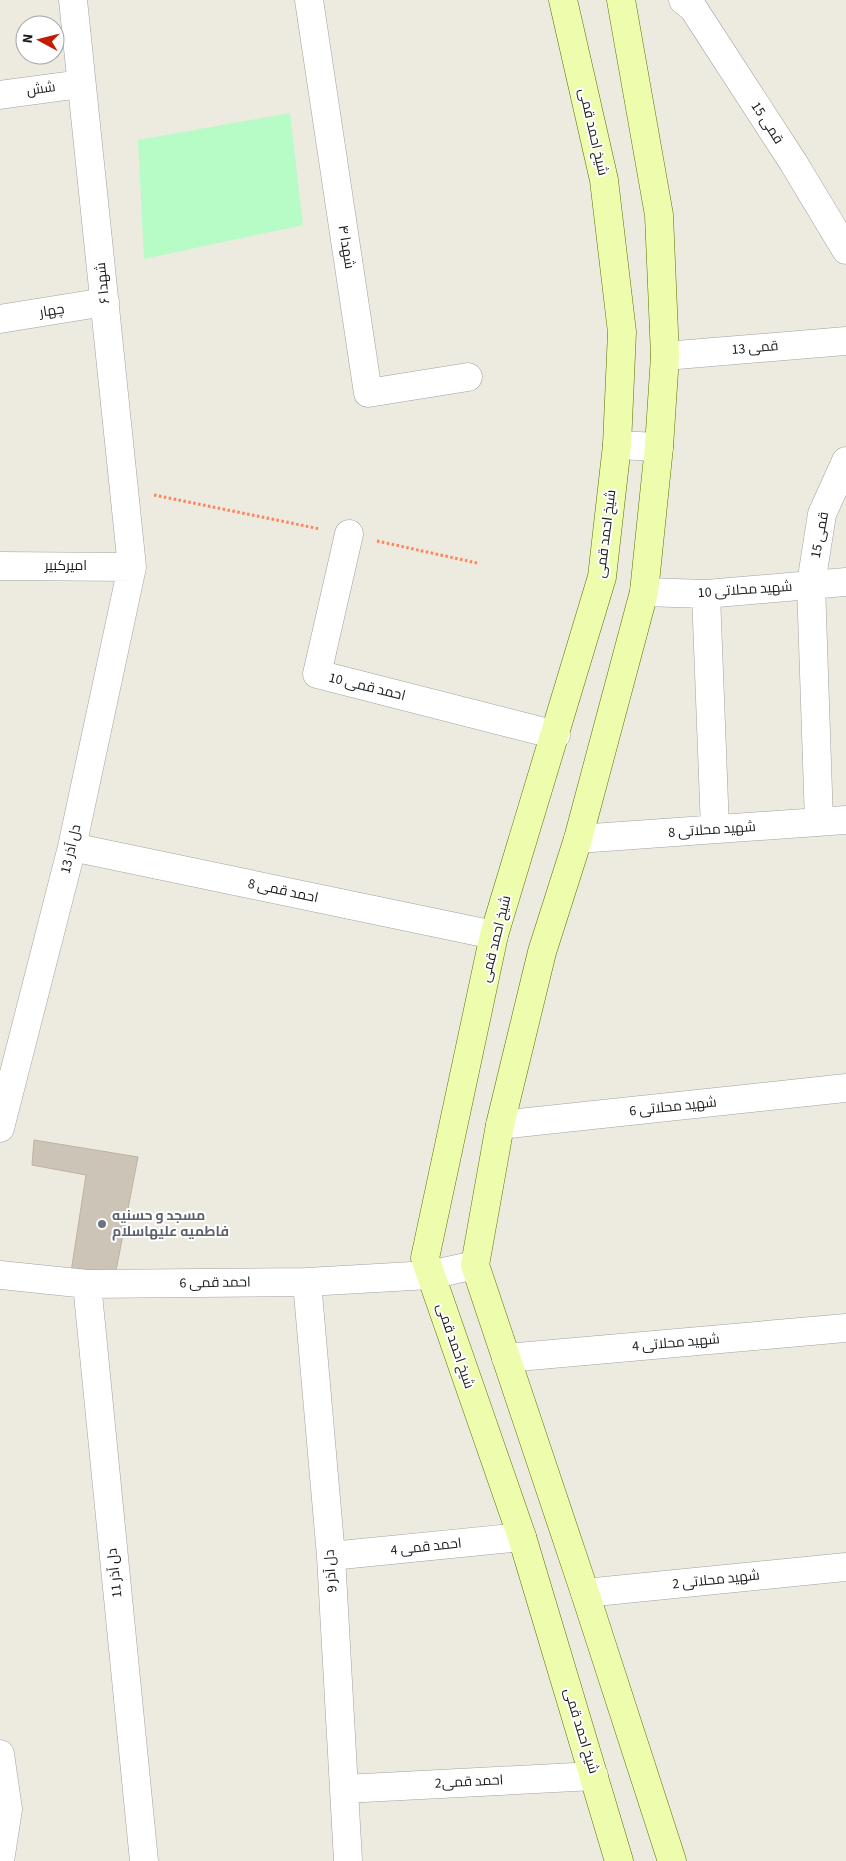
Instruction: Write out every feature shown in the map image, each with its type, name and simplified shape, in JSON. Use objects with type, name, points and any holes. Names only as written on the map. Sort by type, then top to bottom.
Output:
[{"type":"street","name":"شهدا ۶","points":[[73,0],[132,566]]},
{"type":"street","name":"شهدا ۴","points":[[309,0],[368,394],[468,377]]},
{"type":"street","name":"شیخ احمد قمی","points":[[563,0],[604,180],[622,332],[617,445],[602,577],[556,735],[494,935],[425,1258],[522,1537],[619,1861]]},
{"type":"street","points":[[621,0],[659,215],[665,356],[659,447],[644,592],[578,839],[542,952],[500,1125],[474,1264],[585,1593],[672,1861]]},
{"type":"street","name":"قمی 15","points":[[683,0],[693,8],[793,162],[846,250]]},
{"type":"street","name":"شش","points":[[0,95],[81,84]]},
{"type":"street","name":"چهار","points":[[0,319],[104,302]]},
{"type":"street","name":"قمی 13","points":[[665,356],[846,341]]},
{"type":"street","points":[[617,445],[659,447]]},
{"type":"street","name":"قمی 15","points":[[819,822],[811,584],[822,514],[846,460]]},
{"type":"street","name":"احمد قمی 10","points":[[349,534],[317,674],[556,735]]},
{"type":"street","name":"امیرکبیر","points":[[0,566],[132,566]]},
{"type":"street","name":"دل آذر 13","points":[[0,1128],[72,847],[132,566]]},
{"type":"street","name":"شهید محلاتی 10","points":[[644,592],[706,594],[846,582]]},
{"type":"street","points":[[706,594],[716,829]]},
{"type":"street","name":"شهید محلاتی 8","points":[[578,839],[846,820]]},
{"type":"street","name":"احمد قمی 8","points":[[72,847],[494,935]]},
{"type":"street","name":"شهید محلاتی 6","points":[[500,1125],[846,1088]]},
{"type":"street","name":"احمد قمی 6","points":[[0,1275],[87,1284],[306,1282],[430,1275],[474,1264]]},
{"type":"street","name":"دل آذر 9","points":[[306,1282],[331,1556],[348,1861]]},
{"type":"street","name":"دل آذر 11","points":[[87,1284],[144,1861]]},
{"type":"street","name":"شهید محلاتی 4","points":[[506,1358],[846,1328]]},
{"type":"street","name":"احمد قمی 4","points":[[331,1556],[522,1537]]},
{"type":"street","name":"شهید محلاتی 2","points":[[585,1593],[846,1567]]},
{"type":"street","points":[[0,1754],[8,1809],[0,1861]]},
{"type":"street","name":"احمد قمی2","points":[[344,1789],[594,1776]]},
{"type":"path","points":[[124,489],[349,534],[477,563]]},
{"type":"green space","points":[[290,113],[303,225],[144,259],[138,140]]},
{"type":"building","name":"مسجد و حسنیه فاطمیه علیهاسلام","points":[[34,1140],[138,1157],[115,1276],[71,1272],[86,1175],[32,1165]]},
{"type":"place","name":"مسجد و حسنیه فاطمیه علیهاسلام","points":[[102,1224]]}]
